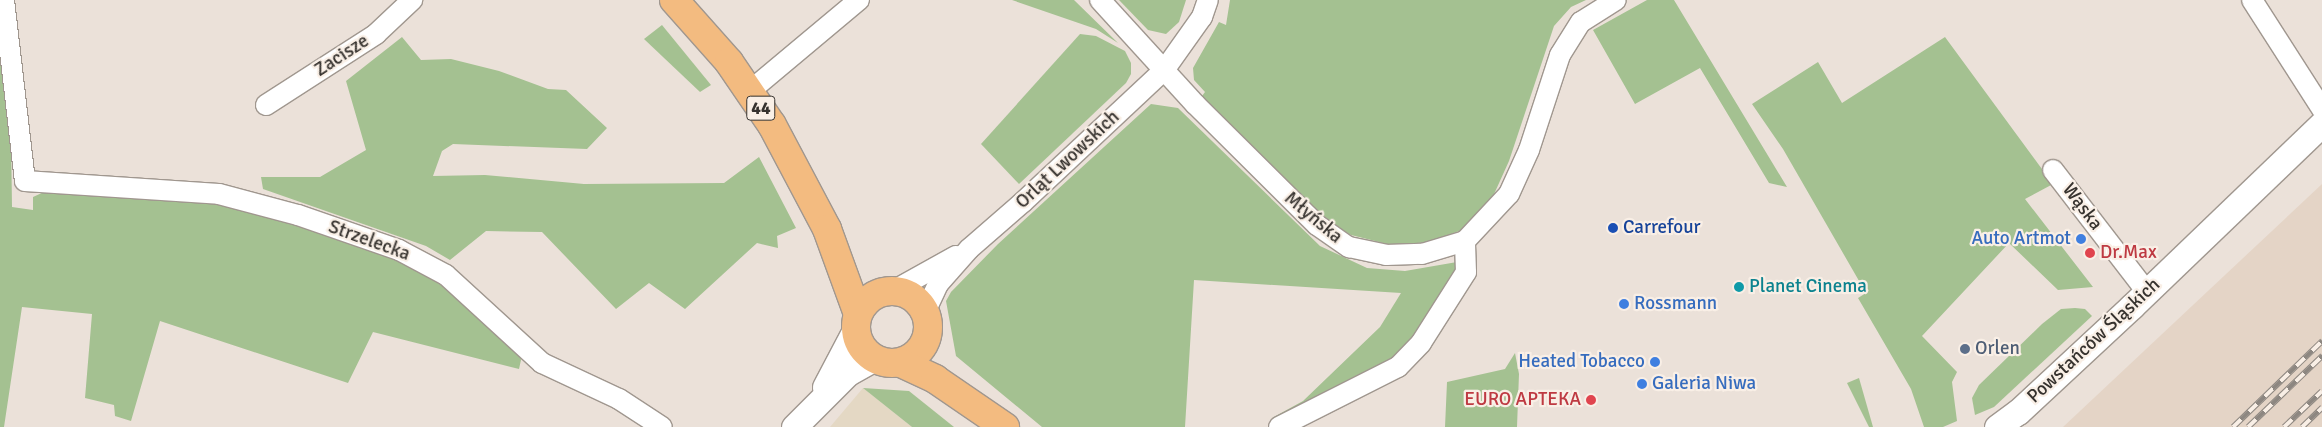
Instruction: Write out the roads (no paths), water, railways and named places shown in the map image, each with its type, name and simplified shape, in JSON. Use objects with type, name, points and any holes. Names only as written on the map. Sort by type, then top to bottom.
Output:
[{"type":"main road","name":"44","points":[[674,0],[729,62],[750,91],[791,158],[827,229],[858,273],[887,292],[912,297],[925,312]]},
{"type":"main road","name":"44","points":[[827,229],[856,322],[861,346],[874,359]]},
{"type":"main road","points":[[856,322],[863,304],[887,292]]},
{"type":"main road","points":[[925,312],[926,340],[944,368],[980,407],[1005,427]]},
{"type":"main road","points":[[901,363],[916,354],[926,340]]},
{"type":"main road","points":[[874,359],[901,363],[980,407]]},
{"type":"street","name":"Strzelecka","points":[[4,0],[25,180],[219,194],[298,215],[399,250],[446,275],[542,363],[619,399],[662,427]]},
{"type":"street","name":"Zacisze","points":[[266,105],[376,34],[412,0]]},
{"type":"street","points":[[750,91],[859,0]]},
{"type":"street","points":[[1100,0],[1165,70]]},
{"type":"street","name":"Orląt Lwowskich","points":[[925,312],[938,284],[969,249],[1023,202],[1165,70],[1202,17],[1208,0]]},
{"type":"street","points":[[1279,427],[1398,368],[1420,343],[1466,272],[1465,241],[1509,194],[1529,150],[1560,55],[1581,22],[1616,0]]},
{"type":"street","points":[[2252,0],[2322,109]]},
{"type":"street","name":"Młyńska","points":[[1165,70],[1195,104],[1316,225],[1348,247],[1386,255],[1422,254],[1465,241]]},
{"type":"street","name":"Powstańców Śląskich","points":[[1997,427],[2012,420],[2322,124]]},
{"type":"street","name":"Wąska","points":[[2054,170],[2146,292]]},
{"type":"street","name":"Orląt Lwowskich","points":[[887,292],[969,249]]},
{"type":"street","points":[[817,402],[856,322]]},
{"type":"street","points":[[794,427],[848,373],[874,359]]},
{"type":"railway","points":[[2233,427],[2322,341]]},
{"type":"railway","points":[[2248,427],[2322,356]]},
{"type":"railway","points":[[2284,427],[2322,391]]},
{"type":"railway","points":[[2302,427],[2322,408]]},
{"type":"place","name":"Carrefour","points":[[1613,228]]},
{"type":"place","name":"Auto Artmot","points":[[2081,239]]},
{"type":"place","name":"Dr.Max","points":[[2090,253]]},
{"type":"place","name":"Planet Cinema","points":[[1739,287]]},
{"type":"place","name":"Rossmann","points":[[1624,304]]},
{"type":"place","name":"Orlen","points":[[1965,349]]},
{"type":"place","name":"Heated Tobacco","points":[[1655,362]]},
{"type":"place","name":"Galeria Niwa","points":[[1642,384]]},
{"type":"place","name":"EURO APTEKA","points":[[1591,400]]}]
